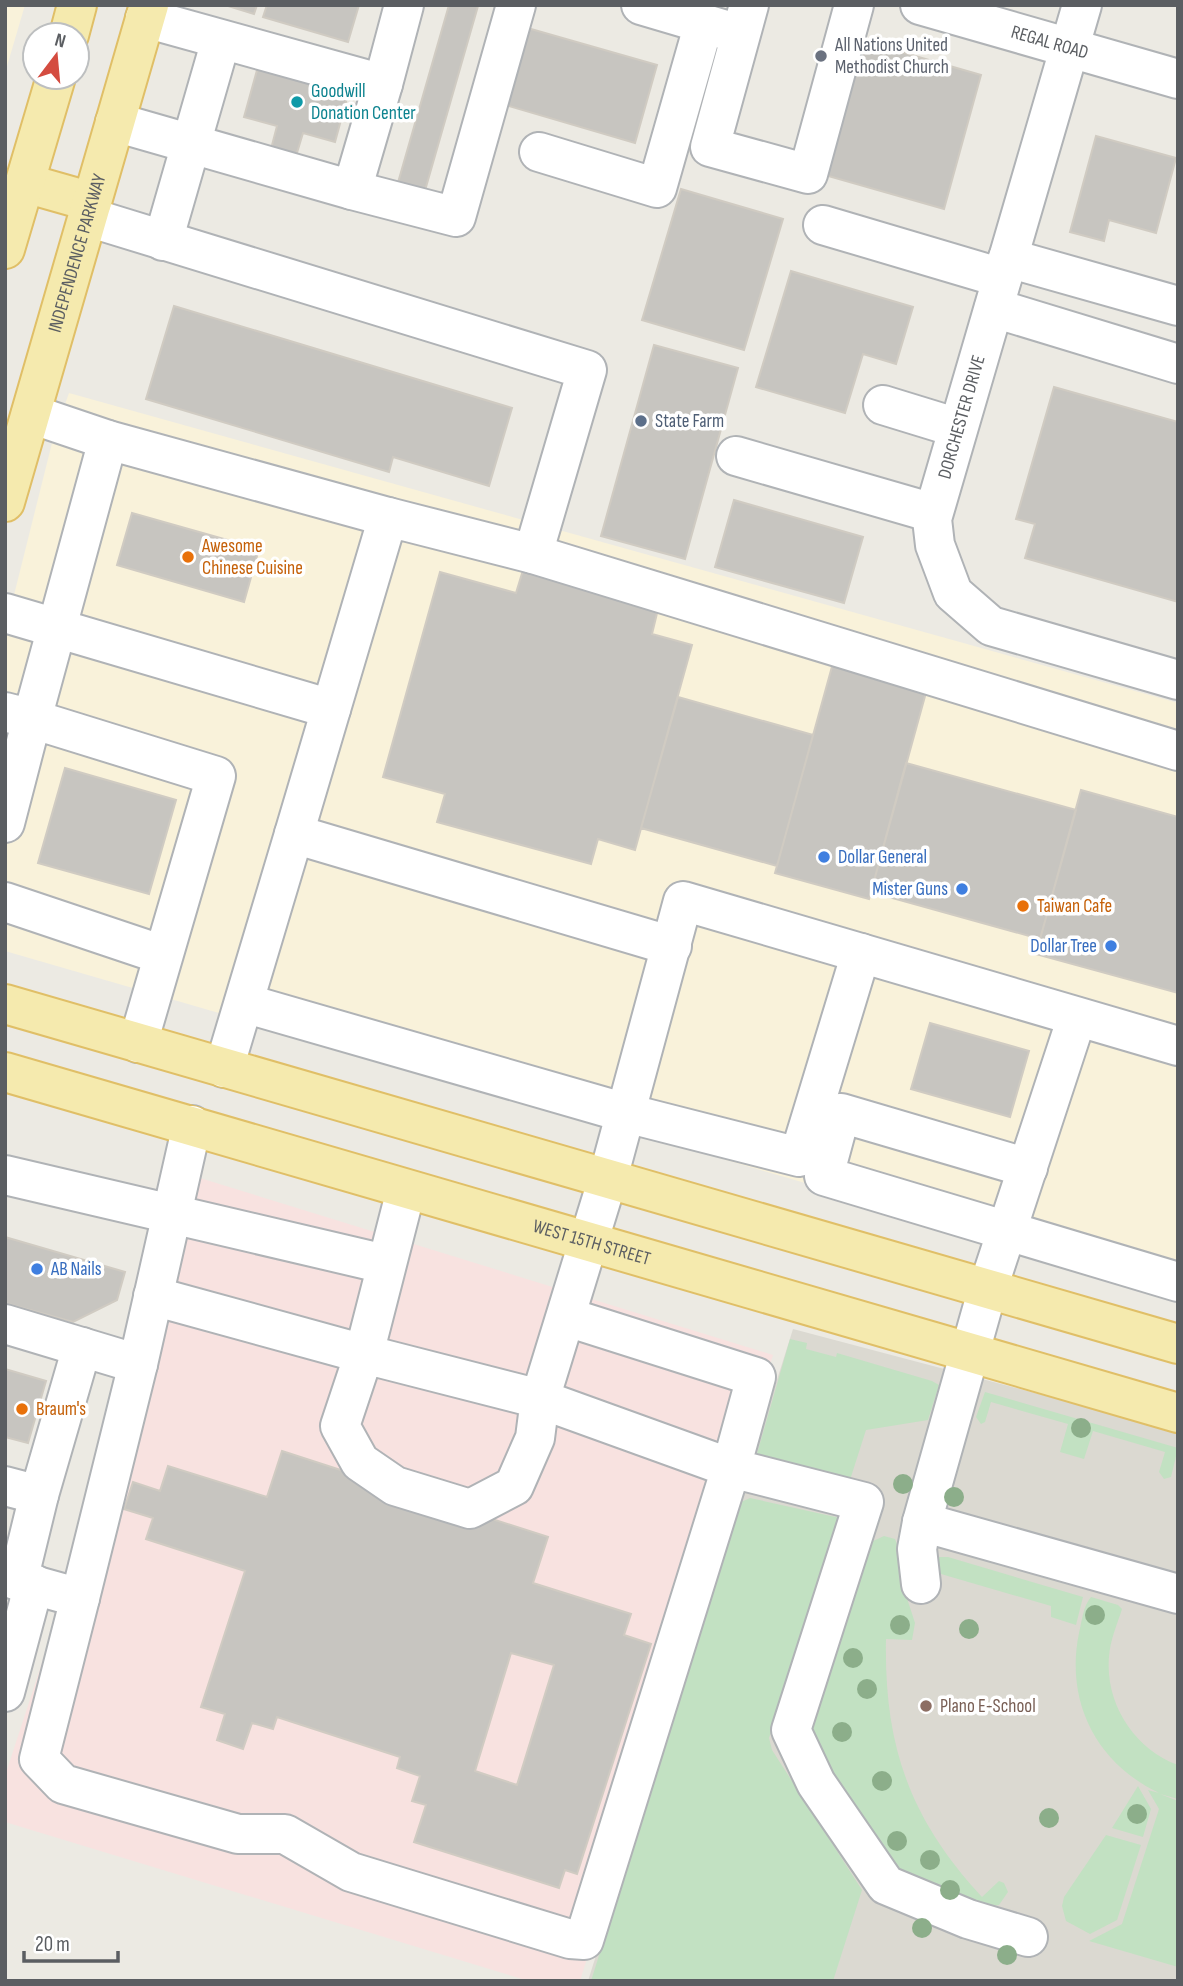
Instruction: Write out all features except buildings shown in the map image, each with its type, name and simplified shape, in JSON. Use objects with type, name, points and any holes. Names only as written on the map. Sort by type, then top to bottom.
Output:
[{"type":"main road","name":"INDEPENDENCE PARKWAY","points":[[5,502],[147,12]]},
{"type":"main road","points":[[5,249],[20,170],[51,91]]},
{"type":"main road","points":[[20,170],[90,210]]},
{"type":"main road","points":[[5,1004],[1178,1344]]},
{"type":"main road","name":"WEST 15TH STREET","points":[[5,1072],[588,1244],[1178,1413]]},
{"type":"street","points":[[352,190],[404,5]]},
{"type":"street","points":[[115,122],[456,217],[516,5]]},
{"type":"street","points":[[641,5],[704,23],[745,20],[710,147],[808,174],[855,5]]},
{"type":"street","name":"REGAL ROAD","points":[[920,5],[991,15],[1070,47],[1178,79]]},
{"type":"street","name":"DORCHESTER DRIVE","points":[[1082,5],[933,513],[935,545],[953,593],[990,626],[1178,680]]},
{"type":"street","points":[[147,12],[221,40],[383,84]]},
{"type":"street","points":[[539,152],[657,188],[704,23]]},
{"type":"street","points":[[163,241],[221,40]]},
{"type":"street","points":[[90,210],[163,241],[587,370],[533,554]]},
{"type":"street","points":[[823,225],[1001,281],[1178,364]]},
{"type":"street","points":[[1001,281],[1178,306]]},
{"type":"street","points":[[883,405],[958,428]]},
{"type":"street","points":[[31,414],[108,440],[533,554],[1178,751]]},
{"type":"street","points":[[5,823],[19,715],[55,628],[108,440]]},
{"type":"street","points":[[736,456],[933,513]]},
{"type":"street","points":[[224,1068],[388,517]]},
{"type":"street","points":[[5,613],[331,709]]},
{"type":"street","points":[[19,715],[216,776],[138,1043]]},
{"type":"street","points":[[295,834],[671,946]]},
{"type":"street","points":[[406,1190],[364,1354],[340,1426],[360,1462],[395,1486],[470,1509],[514,1486],[535,1438],[540,1399],[608,1178],[683,901],[1178,1046]]},
{"type":"street","points":[[5,902],[163,955]]},
{"type":"street","points":[[244,1003],[626,1113],[799,1157],[861,953]]},
{"type":"street","points":[[920,1584],[917,1549],[922,1522],[988,1288],[1077,1017]]},
{"type":"street","points":[[1028,1168],[841,1112],[824,1175],[1178,1282]]},
{"type":"street","points":[[192,1125],[138,1364],[39,1759],[63,1784],[238,1834],[285,1834],[351,1872],[570,1939],[584,1940],[757,1377],[567,1317]]},
{"type":"street","points":[[5,1175],[385,1264]]},
{"type":"street","points":[[153,1296],[540,1399],[731,1468],[864,1502],[791,1730],[816,1783],[860,1852],[886,1885],[968,1919],[1028,1937]]},
{"type":"street","points":[[5,1324],[138,1364]]},
{"type":"street","points":[[5,1692],[19,1581],[22,1490],[82,1347]]},
{"type":"street","points":[[922,1522],[1178,1594]]},
{"type":"street","points":[[19,1581],[80,1598]]},
{"type":"shaded area","points":[[5,5],[25,5],[5,73]]},
{"type":"shaded area","points":[[69,393],[1178,703],[1178,1291],[5,951],[5,631],[54,435]]},
{"type":"shaded area","points":[[200,1178],[773,1355],[580,1981],[529,1981],[5,1822],[5,1776]]},
{"type":"shaded area","name":"Plano E-School","points":[[793,1329],[1178,1431],[1178,1981],[588,1981]]},
{"type":"green space","points":[[790,1339],[807,1343],[806,1349],[836,1357],[837,1353],[939,1385],[928,1420],[866,1430],[849,1483],[756,1457]]},
{"type":"green space","points":[[985,1392],[1178,1448],[1171,1477],[1164,1479],[1159,1472],[1165,1452],[1093,1431],[1084,1459],[1060,1452],[1068,1424],[991,1402],[985,1422],[981,1424],[976,1417]]},
{"type":"green space","points":[[750,1498],[840,1518],[769,1738],[772,1750],[862,1890],[833,1981],[591,1981],[741,1502]]},
{"type":"green space","points":[[884,1536],[895,1539],[897,1544],[903,1586],[915,1623],[912,1640],[886,1639],[890,1713],[896,1746],[919,1809],[936,1838],[982,1897],[999,1881],[1004,1883],[1008,1892],[999,1905],[987,1907],[900,1879],[810,1735],[866,1551],[871,1542]]},
{"type":"green space","points":[[936,1557],[948,1557],[1083,1597],[1076,1625],[1051,1617],[1051,1606],[941,1574],[936,1568]]},
{"type":"green space","points":[[1091,1597],[1118,1605],[1122,1609],[1109,1657],[1109,1674],[1117,1707],[1136,1736],[1148,1748],[1178,1765],[1178,1799],[1160,1794],[1178,1801],[1178,1967],[1089,1941],[1122,1924],[1159,1809],[1148,1790],[1159,1793],[1118,1765],[1102,1747],[1082,1706],[1076,1658],[1083,1614]]},
{"type":"green space","points":[[1138,1786],[1151,1809],[1143,1837],[1112,1828]]},
{"type":"green space","points":[[1106,1835],[1141,1845],[1117,1920],[1090,1934],[1066,1921],[1062,1906],[1064,1897]]},
{"type":"place","name":"All Nations United Methodist Church","points":[[821,56]]},
{"type":"place","name":"Goodwill Donation Center","points":[[297,102]]},
{"type":"place","name":"State Farm","points":[[641,421]]},
{"type":"place","name":"Awesome Chinese Cuisine","points":[[188,557]]},
{"type":"place","name":"Dollar General","points":[[824,857]]},
{"type":"place","name":"Mister Guns","points":[[962,889]]},
{"type":"place","name":"Taiwan Cafe","points":[[1023,906]]},
{"type":"place","name":"Dollar Tree","points":[[1111,946]]},
{"type":"place","name":"AB Nails","points":[[37,1269]]},
{"type":"place","name":"Braum's","points":[[22,1409]]},
{"type":"place","name":"Plano E-School","points":[[926,1706]]}]
